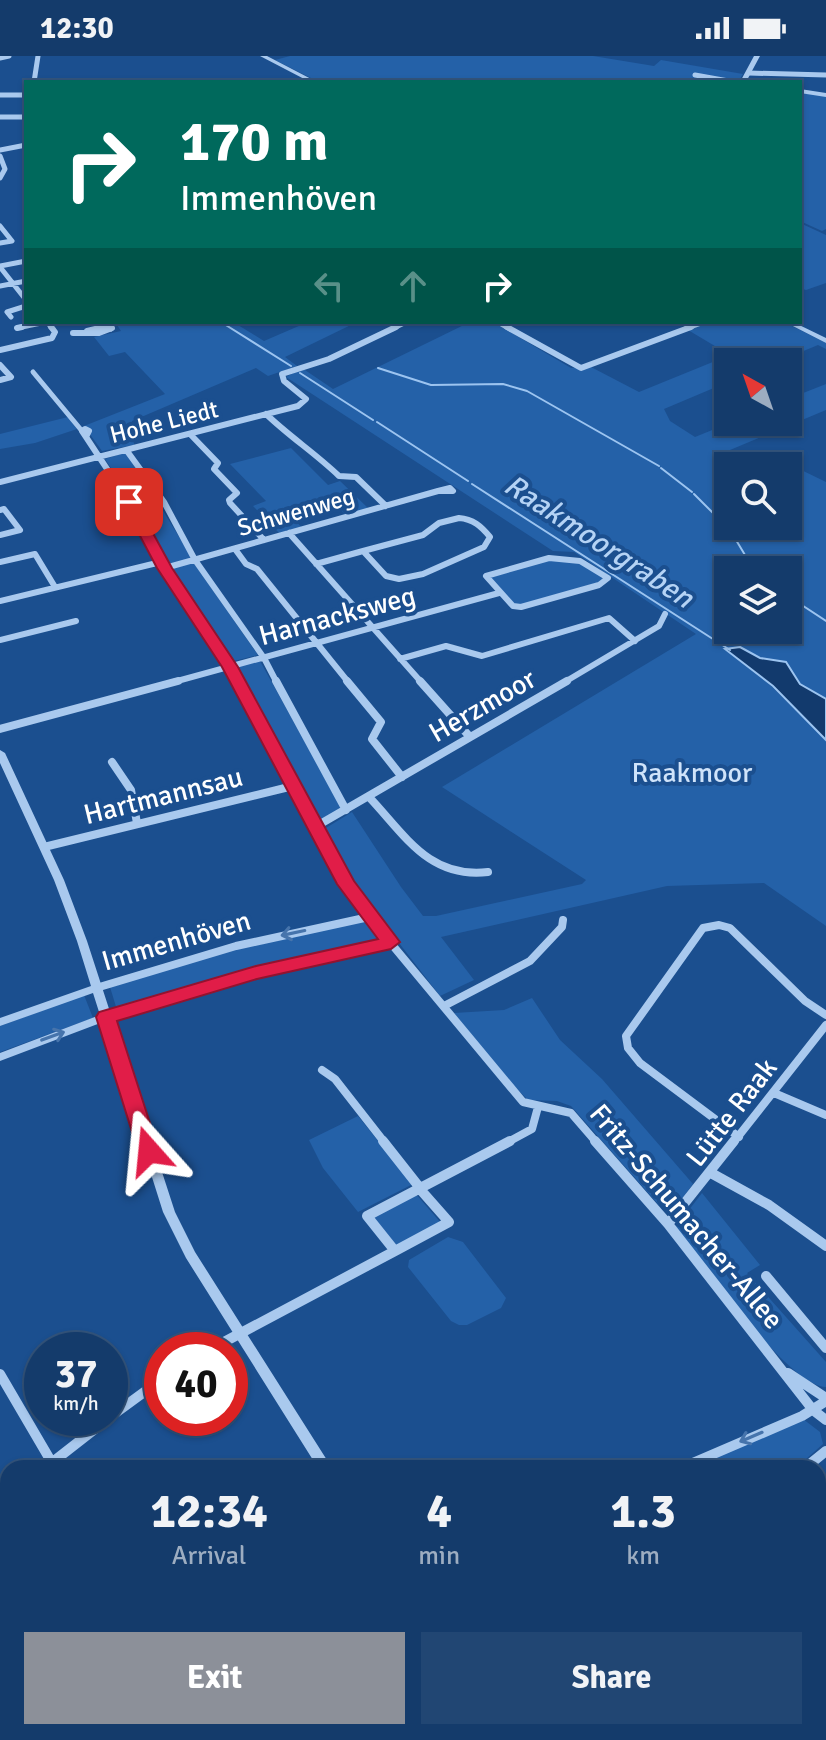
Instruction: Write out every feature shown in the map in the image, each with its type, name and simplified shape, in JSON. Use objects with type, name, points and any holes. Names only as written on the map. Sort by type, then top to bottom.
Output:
[{"type":"street","points":[[0,58],[9,56]]},
{"type":"street","points":[[34,80],[38,56]]},
{"type":"street","points":[[263,56],[310,80]]},
{"type":"street","points":[[744,80],[755,57]]},
{"type":"street","points":[[749,73],[826,75]]},
{"type":"street","points":[[695,75],[723,80]]},
{"type":"street","points":[[802,91],[826,95]]},
{"type":"street","points":[[0,95],[24,95]]},
{"type":"street","points":[[0,117],[24,117]]},
{"type":"street","points":[[0,178],[5,169],[0,153],[24,146]]},
{"type":"street","points":[[0,226],[12,241],[0,243]]},
{"type":"street","points":[[24,261],[0,265],[24,300]]},
{"type":"street","points":[[0,286],[24,281]]},
{"type":"street","points":[[11,317],[7,312],[24,304]]},
{"type":"street","points":[[17,328],[38,324]]},
{"type":"street","points":[[50,324],[55,337]]},
{"type":"street","name":"Hohe Liedt","points":[[0,482],[305,402],[303,394],[284,381],[281,376],[285,372],[329,359],[402,324]]},
{"type":"street","points":[[502,324],[581,368],[699,324]]},
{"type":"street","points":[[792,324],[826,341]]},
{"type":"street","points":[[0,350],[87,331]]},
{"type":"street","points":[[0,365],[11,377],[0,380]]},
{"type":"street","points":[[33,372],[84,434]]},
{"type":"street","points":[[266,414],[294,441],[308,446],[339,476],[356,477],[386,506]]},
{"type":"street","name":"Fritz-Schumacher-Allee","points":[[84,434],[136,513],[163,565],[230,667],[315,827],[369,917],[523,1102],[538,1107],[555,1106],[571,1113],[668,1224],[787,1373],[821,1403],[826,1420]]},
{"type":"street","points":[[190,434],[218,463],[214,469],[237,493],[230,503],[264,540]]},
{"type":"street","points":[[127,451],[164,502],[195,560],[264,658],[346,810]]},
{"type":"street","name":"Schwenweg","points":[[0,601],[195,560],[438,491]]},
{"type":"street","points":[[0,535],[20,530],[2,509]]},
{"type":"street","points":[[316,564],[363,551],[423,535],[430,526],[461,518],[474,521],[490,537],[484,547],[470,551],[450,565],[398,579],[388,577],[363,551]]},
{"type":"street","points":[[289,533],[470,737]]},
{"type":"street","points":[[235,549],[246,564],[257,569],[381,722],[372,739],[402,777]]},
{"type":"street","points":[[0,562],[35,554],[55,587]]},
{"type":"street","points":[[553,557],[579,559],[608,578],[599,585],[519,607],[499,593],[486,576],[553,557]]},
{"type":"street","name":"Harnacksweg","points":[[0,729],[499,593]]},
{"type":"street","name":"Herzmoor","points":[[315,827],[635,641],[659,626],[665,614]]},
{"type":"street","points":[[400,659],[446,646],[482,656],[609,618],[635,641]]},
{"type":"street","points":[[0,640],[76,622]]},
{"type":"street","points":[[0,753],[44,847],[82,941],[169,1212],[190,1255],[238,1332]]},
{"type":"street","points":[[112,762],[118,768],[139,812],[137,823]]},
{"type":"street","name":"Hartmannsau","points":[[44,847],[293,786]]},
{"type":"street","points":[[369,797],[429,863],[461,874],[488,872]]},
{"type":"street","name":"Immenhöven","points":[[0,1022],[96,988],[236,946],[369,917]]},
{"type":"street","points":[[444,1006],[530,961],[562,927],[563,920]]},
{"type":"street","points":[[739,1137],[640,1063],[628,1048],[626,1036],[665,979],[703,928],[719,925],[730,928],[805,1001],[826,1015]]},
{"type":"street","name":"Immenhöven","points":[[0,1057],[106,1017],[256,972],[391,942]]},
{"type":"street","name":"Lütte Raak","points":[[668,1224],[826,1025]]},
{"type":"street","points":[[243,1332],[449,1222],[335,1079],[322,1070]]},
{"type":"street","points":[[774,1093],[826,1115]]},
{"type":"street","points":[[395,1251],[367,1216],[532,1129],[538,1107]]},
{"type":"street","points":[[711,1173],[769,1205],[826,1246]]},
{"type":"street","name":"Fritz-Schumacher-Allee","points":[[766,1276],[826,1348]]},
{"type":"street","points":[[248,1348],[320,1460]]},
{"type":"street","name":"Fritz-Schumacher-Allee","points":[[787,1373],[821,1403]]},
{"type":"street","points":[[0,1374],[48,1460]]},
{"type":"street","points":[[698,1460],[821,1403]]},
{"type":"street","points":[[58,1460],[87,1436]]},
{"type":"green space","points":[[290,56],[593,56],[654,66],[661,60],[743,74],[740,79],[701,77],[698,80],[315,80],[275,60]]},
{"type":"green space","points":[[802,92],[826,96],[826,229],[822,231],[802,222]]},
{"type":"green space","points":[[802,224],[826,235],[826,283],[802,289]]},
{"type":"green space","points":[[116,324],[236,324],[264,341],[303,324],[353,324],[285,357],[297,366],[268,376],[256,368],[132,421],[134,445],[102,451],[84,426],[165,394],[125,352],[109,356],[94,337],[121,331]]},
{"type":"green space","name":"Raakmoor","points":[[466,324],[496,324],[571,368],[591,367],[639,392],[714,362],[714,388],[664,409],[670,421],[695,437],[714,429],[714,436],[764,436],[730,450],[738,452],[714,452],[714,540],[802,540],[802,470],[826,482],[826,699],[800,684],[786,662],[771,661],[757,672],[826,740],[826,926],[764,883],[667,886],[441,937],[474,980],[440,996],[352,882],[321,831],[352,812],[423,916],[436,916],[582,884],[586,880],[442,787],[696,634],[574,552],[553,551],[286,377],[302,368],[333,389]]},
{"type":"green space","name":"Raakmoor","points":[[704,324],[788,324],[826,343],[826,349],[818,345],[802,352],[802,348],[718,348],[688,330]]},
{"type":"green space","name":"Raakmoor","points":[[826,384],[826,410],[802,420],[802,393]]},
{"type":"green space","points":[[68,417],[77,429],[35,443],[0,449],[0,434]]},
{"type":"green space","points":[[291,448],[328,485],[340,481],[369,509],[346,515],[331,500],[288,512],[302,528],[280,534],[253,506],[266,501],[230,464]]},
{"type":"green space","points":[[127,452],[192,558],[167,565],[137,508],[105,459]]},
{"type":"green space","points":[[553,558],[577,559],[602,575],[603,581],[516,606],[489,579],[494,575]]},
{"type":"green space","points":[[193,562],[258,655],[230,662],[169,569]]},
{"type":"green space","points":[[260,661],[342,809],[317,821],[232,668]]},
{"type":"green space","points":[[366,920],[379,941],[254,969],[117,1010],[110,987],[268,940]]},
{"type":"green space","points":[[84,995],[93,1018],[0,1052],[0,1026]]},
{"type":"green space","points":[[532,998],[560,1040],[602,1079],[693,1184],[677,1205],[659,1205],[571,1106],[557,1101],[528,1100],[504,1076],[454,1013],[504,1010]]},
{"type":"green space","points":[[358,1116],[413,1184],[358,1212],[323,1168],[309,1140]]},
{"type":"green space","points":[[415,1193],[441,1223],[396,1247],[371,1215]]},
{"type":"green space","points":[[702,1193],[760,1265],[747,1273],[826,1362],[826,1387],[810,1381],[790,1367],[768,1345],[675,1228]]},
{"type":"green space","points":[[448,1237],[463,1242],[506,1298],[501,1308],[467,1325],[451,1321],[408,1267],[409,1260]]},
{"type":"green space","points":[[803,1419],[820,1432],[823,1444],[805,1460],[708,1460]]},
{"type":"shaded area","points":[[740,647],[760,658],[786,662],[800,684],[826,699],[826,740],[773,686],[725,649]]},
{"type":"waterway","name":"Raakmoorgraben","points":[[224,324],[291,366]]},
{"type":"waterway","points":[[378,368],[431,385],[503,384],[527,391],[659,466]]},
{"type":"waterway","name":"Raakmoorgraben","points":[[300,373],[373,420]]},
{"type":"waterway","name":"Raakmoorgraben","points":[[377,422],[468,481]]},
{"type":"waterway","points":[[661,468],[692,492]]},
{"type":"waterway","name":"Raakmoorgraben","points":[[472,484],[730,650]]},
{"type":"waterway","points":[[694,494],[730,530],[746,556]]},
{"type":"waterway","points":[[802,605],[826,621]]},
{"type":"route","points":[[129,502],[165,568],[230,667],[346,884],[391,942],[256,972],[106,1017],[149,1151]]}]
